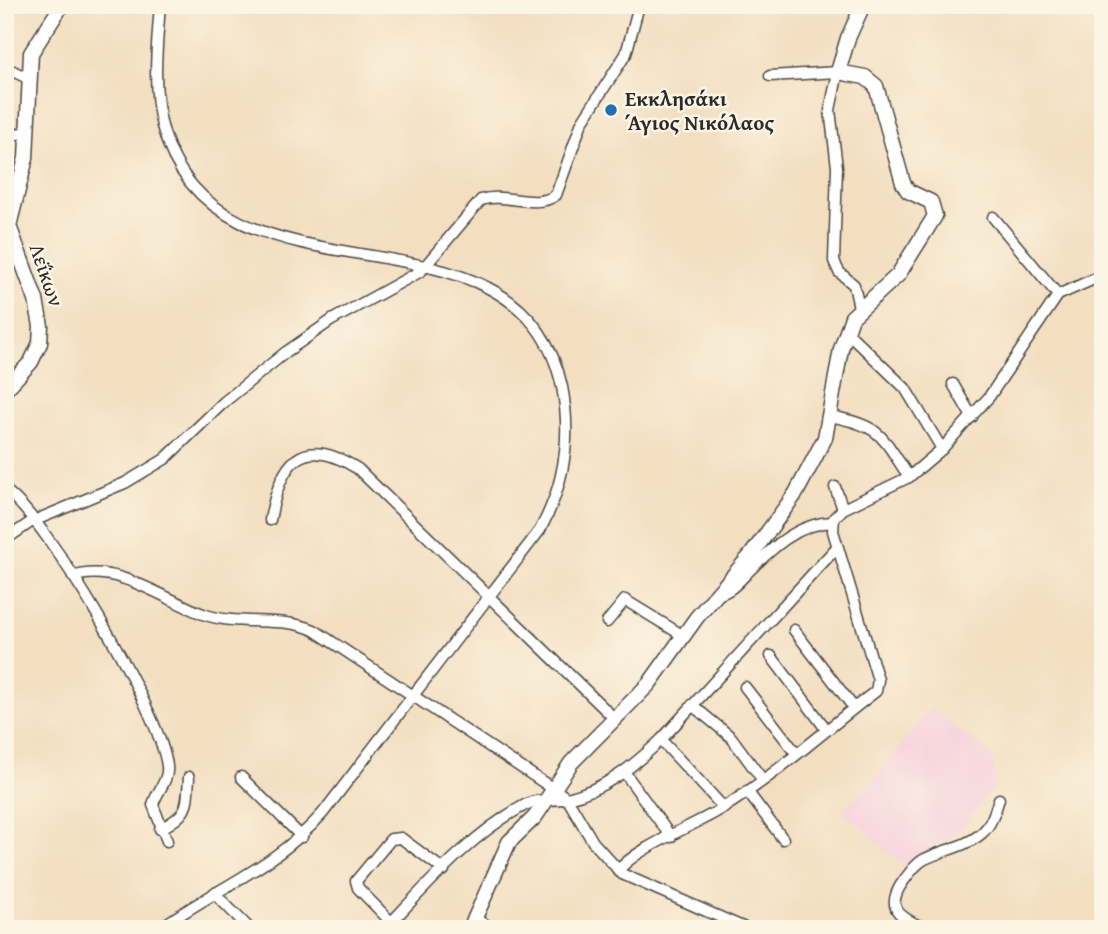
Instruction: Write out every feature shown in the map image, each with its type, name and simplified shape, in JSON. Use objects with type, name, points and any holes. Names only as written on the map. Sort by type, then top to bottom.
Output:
[{"type":"street","name":"Λεΐκων","points":[[5,390],[31,362],[41,333],[36,300],[10,248],[8,219],[23,177],[32,49],[62,5]]},
{"type":"street","points":[[159,929],[279,855],[302,836],[491,597],[540,530],[558,492],[567,451],[563,393],[546,343],[513,301],[482,282],[425,267],[320,247],[254,228],[205,199],[182,170],[163,128],[156,81],[160,5]]},
{"type":"street","points":[[5,540],[36,520],[125,483],[154,467],[286,352],[332,320],[398,286],[425,267],[481,200],[500,197],[543,201],[556,195],[582,122],[626,54],[639,5]]},
{"type":"street","points":[[859,308],[853,285],[839,272],[834,261],[837,167],[830,110],[848,38],[863,5]]},
{"type":"street","points":[[5,67],[29,79]]},
{"type":"street","points":[[495,929],[472,924],[505,848],[535,817],[571,763],[649,684],[682,635],[760,544],[806,478],[823,443],[846,331],[859,308],[898,275],[909,261],[935,210],[928,200],[906,189],[876,86],[865,77],[838,72],[770,76]]},
{"type":"street","points":[[5,136],[28,132]]},
{"type":"street","points":[[5,186],[23,177]]},
{"type":"street","points":[[993,217],[1058,295]]},
{"type":"street","points":[[716,594],[732,588],[781,541],[812,525],[833,522],[843,509],[909,477],[942,449],[972,417],[1058,295],[1103,275]]},
{"type":"street","points":[[846,331],[905,388],[942,449]]},
{"type":"street","points":[[953,384],[972,417]]},
{"type":"street","points":[[830,416],[861,422],[876,429],[909,477]]},
{"type":"street","points":[[270,520],[276,486],[294,462],[313,453],[338,457],[358,469],[616,720]]},
{"type":"street","points":[[835,487],[843,509]]},
{"type":"street","points":[[5,489],[36,520],[130,674],[163,749],[167,774],[153,805],[160,829],[167,841]]},
{"type":"street","points":[[618,871],[630,858],[724,807],[747,791],[876,691],[878,680],[837,547],[833,522]]},
{"type":"street","points":[[73,577],[98,571],[212,617],[307,627],[413,697],[550,794],[567,798],[605,785],[625,773],[662,740],[837,547]]},
{"type":"street","points":[[607,622],[625,600],[682,635]]},
{"type":"street","points":[[794,630],[854,708]]},
{"type":"street","points":[[771,656],[826,729]]},
{"type":"street","points":[[745,687],[796,754]]},
{"type":"street","points":[[692,705],[731,737],[762,779]]},
{"type":"street","points":[[662,740],[724,807]]},
{"type":"street","points":[[625,773],[671,837]]},
{"type":"street","points":[[160,829],[180,818],[185,812],[189,777]]},
{"type":"street","points":[[241,777],[302,836]]},
{"type":"street","points":[[747,791],[783,839]]},
{"type":"street","points":[[444,870],[401,838],[391,839],[356,881],[358,888],[388,925],[498,822],[530,802],[550,794]]},
{"type":"street","points":[[567,798],[593,842],[618,871],[747,929]]},
{"type":"street","points":[[926,929],[903,918],[895,909],[894,898],[900,885],[923,860],[980,835],[990,823],[999,799]]},
{"type":"street","points":[[214,893],[250,929]]},
{"type":"shaded area","points":[[931,708],[992,756],[995,786],[961,830],[954,832],[949,840],[918,854],[904,867],[842,809],[872,782]]},
{"type":"place","name":"Εκκλησάκι Άγιος Νικόλαος","points":[[611,110]]}]
